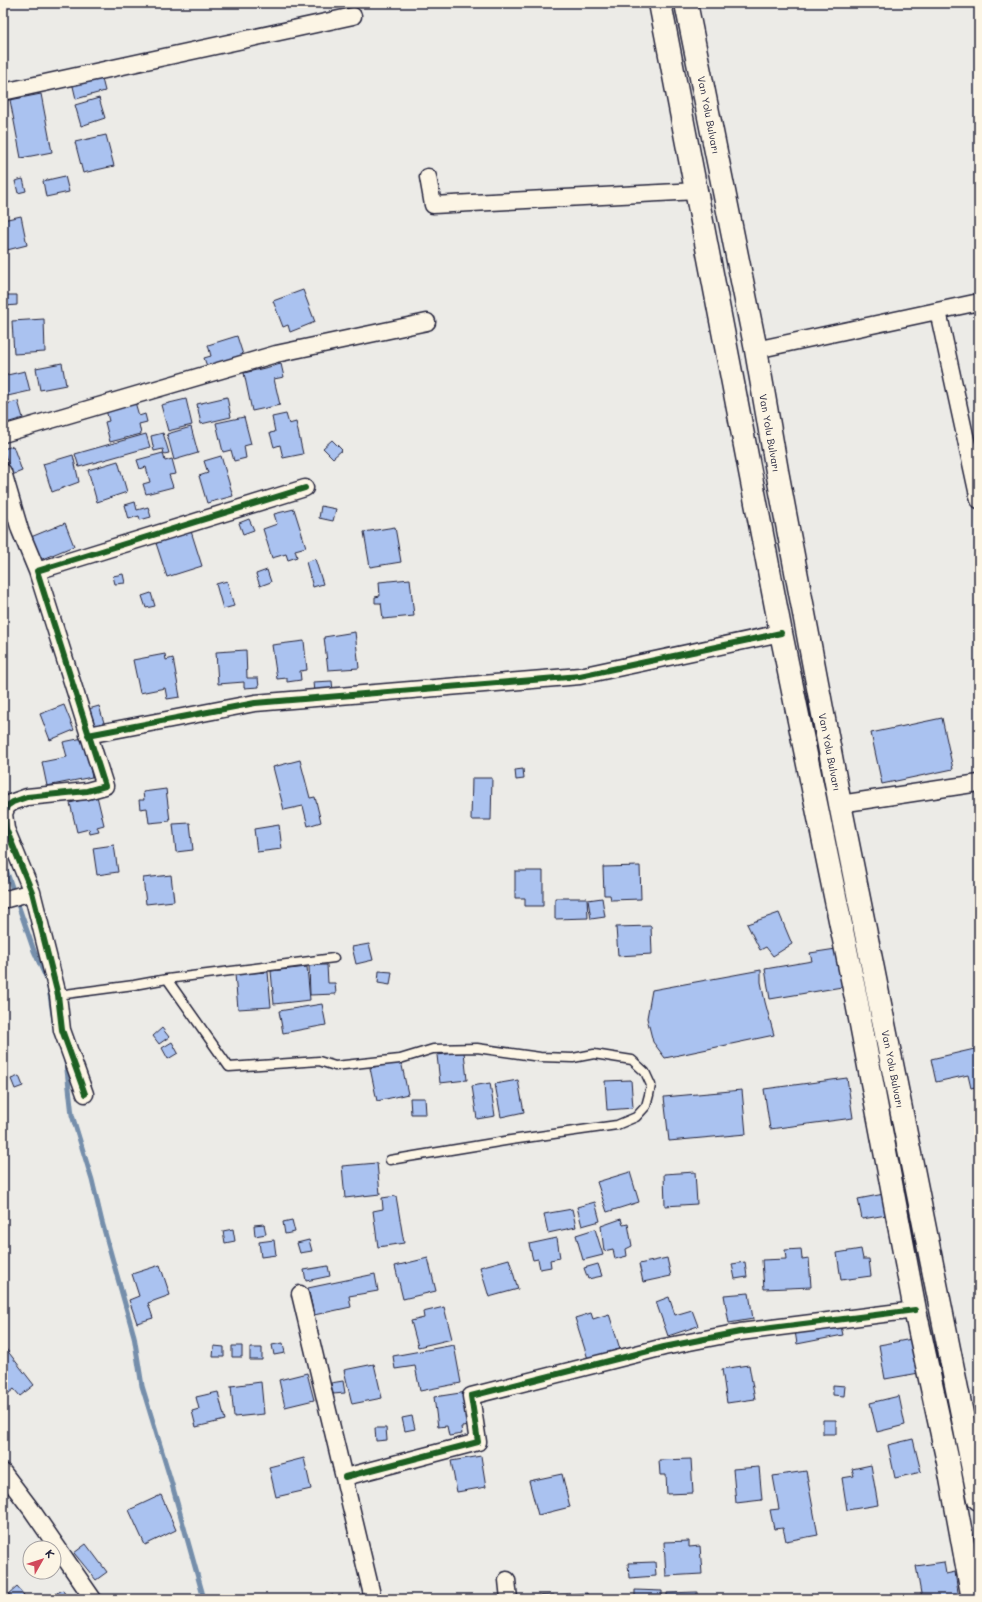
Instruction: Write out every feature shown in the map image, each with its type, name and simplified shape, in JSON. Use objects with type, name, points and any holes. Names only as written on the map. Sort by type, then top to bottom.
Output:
[{"type":"main road","points":[[660,3],[781,633],[858,1003],[916,1310],[948,1462],[973,1599]]},
{"type":"main road","name":"Van Yolu Bulvarı","points":[[686,3],[756,350],[777,471],[840,804],[979,1499]]},
{"type":"street","points":[[3,92],[353,16]]},
{"type":"street","points":[[428,177],[433,205],[696,191]]},
{"type":"street","points":[[756,350],[979,302]]},
{"type":"street","points":[[938,311],[979,500]]},
{"type":"street","points":[[3,434],[276,354],[427,322]]},
{"type":"street","points":[[3,472],[20,530],[37,571],[105,786],[87,791],[27,797],[7,806],[4,814],[4,829],[32,892],[58,995],[62,1030],[85,1094]]},
{"type":"street","points":[[37,571],[305,488]]},
{"type":"street","points":[[88,734],[255,703],[580,676],[781,633]]},
{"type":"street","points":[[840,804],[979,782]]},
{"type":"street","points":[[6,899],[32,892]]},
{"type":"street","points":[[300,1294],[373,1599]]},
{"type":"street","points":[[345,1477],[478,1442],[471,1396],[664,1347],[717,1336],[916,1310]]},
{"type":"street","points":[[3,1472],[31,1509],[93,1599]]},
{"type":"street","points":[[507,1580],[509,1599]]},
{"type":"lane","points":[[58,995],[167,979],[334,958]]},
{"type":"lane","points":[[167,979],[229,1067],[319,1061],[335,1066],[400,1059],[433,1049],[476,1048],[540,1056],[573,1058],[594,1054],[632,1060],[645,1072],[651,1085],[646,1106],[636,1117],[617,1125],[511,1140],[390,1160]]},
{"type":"building","points":[[101,75],[105,91],[76,99],[72,82]]},
{"type":"building","points":[[41,94],[52,152],[21,158],[10,100]]},
{"type":"building","points":[[99,98],[105,118],[81,126],[75,105]]},
{"type":"building","points":[[106,135],[114,166],[83,173],[75,142]]},
{"type":"building","points":[[65,176],[69,192],[46,197],[43,181]]},
{"type":"building","points":[[23,179],[26,191],[18,193],[15,181]]},
{"type":"building","points":[[21,216],[27,245],[3,251],[3,220]]},
{"type":"building","points":[[303,290],[315,322],[290,332],[288,325],[283,327],[273,301]]},
{"type":"building","points":[[6,295],[17,295],[17,305],[6,306]]},
{"type":"building","points":[[44,319],[45,352],[14,354],[12,321]]},
{"type":"building","points":[[237,336],[244,358],[208,369],[204,358],[211,356],[208,345]]},
{"type":"building","points":[[62,363],[66,385],[40,390],[36,368]]},
{"type":"building","points":[[281,364],[284,377],[274,379],[280,405],[252,411],[244,373]]},
{"type":"building","points":[[25,371],[30,391],[3,397],[3,376]]},
{"type":"building","points":[[227,397],[231,417],[201,424],[197,404]]},
{"type":"building","points":[[186,399],[192,425],[168,431],[161,405]]},
{"type":"building","points":[[18,401],[23,418],[3,424],[3,405]]},
{"type":"building","points":[[135,402],[139,416],[145,414],[147,422],[139,424],[141,434],[110,442],[105,422],[109,421],[106,410]]},
{"type":"building","points":[[286,414],[289,424],[296,422],[303,454],[283,458],[280,445],[274,447],[270,433],[275,432],[272,417]]},
{"type":"building","points":[[244,417],[251,444],[244,446],[246,458],[234,461],[231,450],[223,452],[216,423]]},
{"type":"building","points":[[191,427],[198,453],[174,460],[167,434]]},
{"type":"building","points":[[163,433],[169,453],[164,454],[163,449],[154,451],[151,436]]},
{"type":"building","points":[[146,434],[150,447],[79,467],[75,454]]},
{"type":"building","points":[[332,440],[342,450],[333,458],[323,448]]},
{"type":"building","points":[[13,446],[22,471],[12,475],[3,449]]},
{"type":"building","points":[[163,453],[165,461],[172,459],[176,474],[169,475],[173,487],[146,494],[143,484],[150,482],[146,467],[140,469],[137,460]]},
{"type":"building","points":[[73,455],[79,482],[52,492],[43,464]]},
{"type":"building","points":[[221,456],[233,496],[207,503],[199,476],[208,473],[204,461]]},
{"type":"building","points":[[118,461],[127,492],[97,502],[88,470]]},
{"type":"building","points":[[135,502],[137,510],[148,507],[151,517],[140,520],[139,516],[129,519],[125,505]]},
{"type":"building","points":[[321,506],[336,509],[333,521],[319,518]]},
{"type":"building","points":[[294,509],[306,547],[295,550],[297,557],[288,560],[286,554],[272,558],[263,529],[277,524],[274,514]]},
{"type":"building","points":[[249,519],[254,530],[243,534],[239,523]]},
{"type":"building","points":[[65,523],[74,546],[40,560],[31,537]]},
{"type":"building","points":[[395,527],[401,562],[370,567],[364,532]]},
{"type":"building","points":[[190,528],[202,566],[167,577],[155,540]]},
{"type":"building","points":[[315,559],[323,584],[313,587],[306,562]]},
{"type":"building","points":[[267,570],[271,582],[260,586],[256,574]]},
{"type":"building","points":[[123,574],[125,583],[115,584],[113,576]]},
{"type":"building","points":[[410,579],[414,616],[383,619],[381,603],[375,603],[375,597],[380,596],[379,582]]},
{"type":"building","points":[[227,581],[234,606],[223,609],[216,584]]},
{"type":"building","points":[[151,593],[155,606],[146,608],[142,596]]},
{"type":"building","points":[[355,632],[359,668],[328,670],[324,637]]},
{"type":"building","points":[[304,641],[307,670],[300,671],[301,680],[287,682],[287,678],[277,679],[272,645]]},
{"type":"building","points":[[246,650],[247,678],[258,678],[259,687],[244,688],[244,682],[218,684],[216,652]]},
{"type":"building","points":[[165,654],[166,660],[173,658],[180,697],[167,699],[165,688],[140,693],[133,660]]},
{"type":"building","points":[[332,681],[333,691],[314,692],[313,682]]},
{"type":"building","points":[[64,705],[74,730],[50,740],[40,714]]},
{"type":"building","points":[[99,706],[105,726],[91,730],[85,710]]},
{"type":"building","points":[[942,718],[953,769],[882,784],[871,733]]},
{"type":"building","points":[[83,738],[92,777],[47,786],[42,762],[67,757],[63,742]]},
{"type":"building","points":[[300,760],[310,798],[315,797],[321,822],[308,826],[303,806],[284,810],[273,767]]},
{"type":"building","points":[[523,769],[524,779],[516,780],[515,770]]},
{"type":"building","points":[[472,778],[492,778],[491,820],[471,820]]},
{"type":"building","points":[[166,789],[170,821],[149,823],[147,808],[140,809],[139,800],[144,800],[143,792]]},
{"type":"building","points":[[97,796],[104,825],[97,827],[99,832],[90,834],[89,829],[77,832],[70,803]]},
{"type":"building","points":[[190,823],[193,850],[176,852],[173,824]]},
{"type":"building","points":[[279,825],[282,849],[257,852],[254,829]]},
{"type":"building","points":[[114,845],[118,872],[97,875],[93,848]]},
{"type":"building","points":[[640,866],[641,899],[611,900],[610,895],[604,895],[603,867]]},
{"type":"building","points":[[515,871],[543,871],[543,906],[525,906],[525,898],[515,898]]},
{"type":"building","points":[[171,875],[174,901],[146,904],[143,878]]},
{"type":"building","points":[[555,898],[587,898],[588,918],[555,919]]},
{"type":"building","points":[[602,898],[605,917],[591,919],[588,900]]},
{"type":"building","points":[[779,913],[792,944],[773,956],[766,947],[760,950],[747,924]]},
{"type":"building","points":[[651,926],[652,954],[618,956],[616,927]]},
{"type":"building","points":[[369,944],[373,960],[356,964],[352,947]]},
{"type":"building","points":[[836,949],[842,987],[770,999],[765,969],[812,961],[810,953]]},
{"type":"building","points":[[309,965],[327,965],[328,983],[335,983],[336,994],[310,995]]},
{"type":"building","points":[[307,967],[310,1000],[274,1004],[271,971]]},
{"type":"building","points":[[761,970],[761,982],[765,1002],[774,1035],[665,1058],[653,1042],[647,1018],[652,990]]},
{"type":"building","points":[[379,971],[392,972],[390,985],[378,983]]},
{"type":"building","points":[[268,972],[271,1007],[238,1009],[235,974]]},
{"type":"building","points":[[322,1004],[326,1025],[283,1033],[279,1011]]},
{"type":"building","points":[[162,1028],[169,1037],[159,1044],[153,1036]]},
{"type":"building","points":[[172,1042],[178,1053],[168,1059],[162,1048]]},
{"type":"building","points":[[979,1048],[979,1086],[971,1088],[968,1075],[936,1082],[931,1059]]},
{"type":"building","points":[[464,1052],[467,1080],[440,1083],[437,1055]]},
{"type":"building","points":[[401,1061],[408,1094],[377,1101],[370,1068]]},
{"type":"building","points":[[19,1076],[23,1086],[15,1089],[11,1079]]},
{"type":"building","points":[[847,1078],[853,1118],[770,1129],[764,1089]]},
{"type":"building","points":[[518,1080],[524,1112],[501,1117],[495,1084]]},
{"type":"building","points":[[631,1080],[633,1108],[607,1110],[605,1081]]},
{"type":"building","points":[[490,1083],[495,1116],[477,1119],[472,1086]]},
{"type":"building","points":[[742,1090],[746,1134],[669,1141],[664,1097]]},
{"type":"building","points":[[410,1098],[425,1098],[426,1114],[411,1114]]},
{"type":"building","points":[[377,1163],[380,1194],[345,1198],[342,1166]]},
{"type":"building","points":[[630,1172],[639,1202],[607,1212],[597,1182]]},
{"type":"building","points":[[695,1172],[697,1204],[665,1206],[664,1174]]},
{"type":"building","points":[[889,1193],[893,1214],[862,1219],[858,1199]]},
{"type":"building","points":[[396,1196],[404,1243],[378,1247],[373,1211],[383,1209],[382,1198]]},
{"type":"building","points":[[595,1202],[600,1221],[582,1226],[577,1207]]},
{"type":"building","points":[[572,1209],[576,1227],[548,1233],[544,1214]]},
{"type":"building","points":[[621,1219],[623,1225],[628,1224],[632,1246],[626,1249],[627,1256],[615,1259],[613,1249],[604,1251],[601,1226]]},
{"type":"building","points":[[292,1220],[295,1232],[285,1234],[283,1222]]},
{"type":"building","points":[[264,1224],[266,1234],[255,1236],[254,1225]]},
{"type":"building","points":[[233,1229],[235,1241],[225,1243],[223,1231]]},
{"type":"building","points":[[595,1229],[603,1255],[583,1260],[576,1235]]},
{"type":"building","points":[[557,1238],[560,1258],[550,1260],[551,1267],[540,1269],[538,1259],[533,1260],[529,1244]]},
{"type":"building","points":[[274,1240],[276,1255],[261,1257],[259,1242]]},
{"type":"building","points":[[309,1240],[312,1251],[300,1253],[297,1243]]},
{"type":"building","points":[[801,1249],[802,1259],[809,1258],[811,1287],[764,1289],[762,1260],[786,1259],[785,1250]]},
{"type":"building","points":[[861,1249],[863,1259],[869,1259],[871,1276],[841,1280],[837,1253]]},
{"type":"building","points":[[428,1258],[436,1291],[403,1299],[395,1266]]},
{"type":"building","points":[[667,1258],[671,1276],[643,1282],[639,1264]]},
{"type":"building","points":[[509,1259],[518,1289],[489,1297],[480,1267]]},
{"type":"building","points":[[745,1262],[747,1277],[735,1279],[732,1264]]},
{"type":"building","points":[[598,1264],[602,1276],[588,1279],[584,1268]]},
{"type":"building","points":[[160,1265],[170,1295],[148,1303],[153,1318],[137,1323],[129,1300],[139,1296],[132,1274]]},
{"type":"building","points":[[328,1266],[330,1276],[306,1281],[304,1270]]},
{"type":"building","points":[[375,1274],[378,1291],[349,1296],[351,1307],[314,1315],[308,1288]]},
{"type":"building","points":[[749,1293],[753,1319],[729,1323],[724,1295]]},
{"type":"building","points":[[669,1297],[675,1315],[692,1310],[698,1326],[668,1336],[656,1302]]},
{"type":"building","points":[[444,1307],[452,1339],[418,1347],[411,1321],[424,1318],[423,1312]]},
{"type":"building","points":[[591,1313],[593,1319],[609,1314],[620,1349],[588,1359],[575,1318]]},
{"type":"building","points":[[840,1322],[843,1335],[797,1344],[795,1331]]},
{"type":"building","points":[[912,1339],[919,1373],[885,1379],[879,1345]]},
{"type":"building","points":[[283,1343],[285,1353],[274,1355],[272,1345]]},
{"type":"building","points":[[454,1345],[461,1383],[420,1391],[415,1366],[395,1369],[393,1356]]},
{"type":"building","points":[[214,1346],[224,1347],[224,1357],[213,1357]]},
{"type":"building","points":[[232,1346],[242,1346],[242,1357],[232,1357]]},
{"type":"building","points":[[250,1348],[262,1348],[262,1360],[250,1360]]},
{"type":"building","points":[[6,1349],[34,1385],[20,1396],[14,1389],[3,1398],[3,1352]]},
{"type":"building","points":[[374,1364],[382,1398],[352,1404],[344,1370]]},
{"type":"building","points":[[749,1365],[755,1399],[727,1403],[722,1369]]},
{"type":"building","points":[[307,1373],[314,1400],[285,1407],[279,1380]]},
{"type":"building","points":[[343,1381],[345,1393],[333,1394],[331,1383]]},
{"type":"building","points":[[261,1382],[264,1414],[234,1417],[231,1386]]},
{"type":"building","points":[[833,1385],[845,1386],[844,1396],[833,1395]]},
{"type":"building","points":[[218,1392],[225,1420],[196,1427],[192,1411],[199,1409],[196,1397]]},
{"type":"building","points":[[467,1392],[473,1426],[461,1427],[462,1434],[449,1436],[447,1426],[438,1427],[434,1397]]},
{"type":"building","points":[[899,1396],[905,1425],[877,1432],[870,1403]]},
{"type":"building","points":[[412,1416],[415,1429],[405,1431],[402,1418]]},
{"type":"building","points":[[823,1420],[836,1420],[836,1434],[823,1434]]},
{"type":"building","points":[[375,1428],[386,1428],[387,1440],[376,1441]]},
{"type":"building","points":[[913,1439],[921,1472],[895,1478],[888,1445]]},
{"type":"building","points":[[481,1456],[486,1487],[457,1492],[451,1461]]},
{"type":"building","points":[[304,1458],[311,1489],[276,1497],[269,1467]]},
{"type":"building","points":[[691,1459],[693,1493],[667,1494],[666,1475],[660,1475],[659,1460]]},
{"type":"building","points":[[871,1465],[878,1505],[847,1510],[842,1478],[854,1476],[852,1469]]},
{"type":"building","points":[[759,1467],[762,1500],[736,1503],[733,1469]]},
{"type":"building","points":[[806,1471],[818,1535],[786,1541],[783,1528],[774,1529],[770,1510],[779,1509],[773,1476]]},
{"type":"building","points":[[562,1474],[570,1507],[538,1515],[529,1481]]},
{"type":"building","points":[[161,1495],[176,1530],[145,1545],[129,1510]]},
{"type":"building","points":[[689,1541],[689,1547],[700,1546],[702,1574],[666,1576],[664,1542]]},
{"type":"building","points":[[86,1544],[107,1572],[96,1580],[74,1553]]},
{"type":"building","points":[[655,1562],[656,1576],[629,1578],[628,1563]]},
{"type":"building","points":[[944,1562],[946,1574],[955,1572],[959,1599],[922,1599],[916,1566]]},
{"type":"building","points":[[17,1587],[24,1595],[20,1599],[13,1599],[9,1594]]},
{"type":"building","points":[[63,1590],[67,1599],[44,1599]]},
{"type":"building","points":[[635,1590],[662,1591],[662,1599],[635,1599]]},
{"type":"building","points":[[697,1592],[697,1599],[667,1599],[667,1593]]},
{"type":"building","points":[[587,1593],[588,1599],[560,1599],[559,1595]]},
{"type":"building","points":[[333,1595],[334,1599],[320,1598]]},
{"type":"building","points":[[554,1595],[554,1599],[526,1599],[526,1596]]},
{"type":"waterway","points":[[3,861],[34,951],[48,982],[54,1021]]},
{"type":"waterway","points":[[66,1061],[72,1115],[92,1180],[102,1222],[134,1336],[142,1386],[171,1481],[204,1599]]},
{"type":"cycle path","points":[[85,1094],[62,1030],[58,995],[32,892],[6,829],[4,814],[7,806],[27,797],[87,791],[105,786],[37,571],[305,488]]},
{"type":"cycle path","points":[[88,735],[255,703],[580,676],[781,633]]},
{"type":"cycle path","points":[[345,1477],[478,1442],[471,1396],[664,1347],[740,1332],[915,1310]]}]
